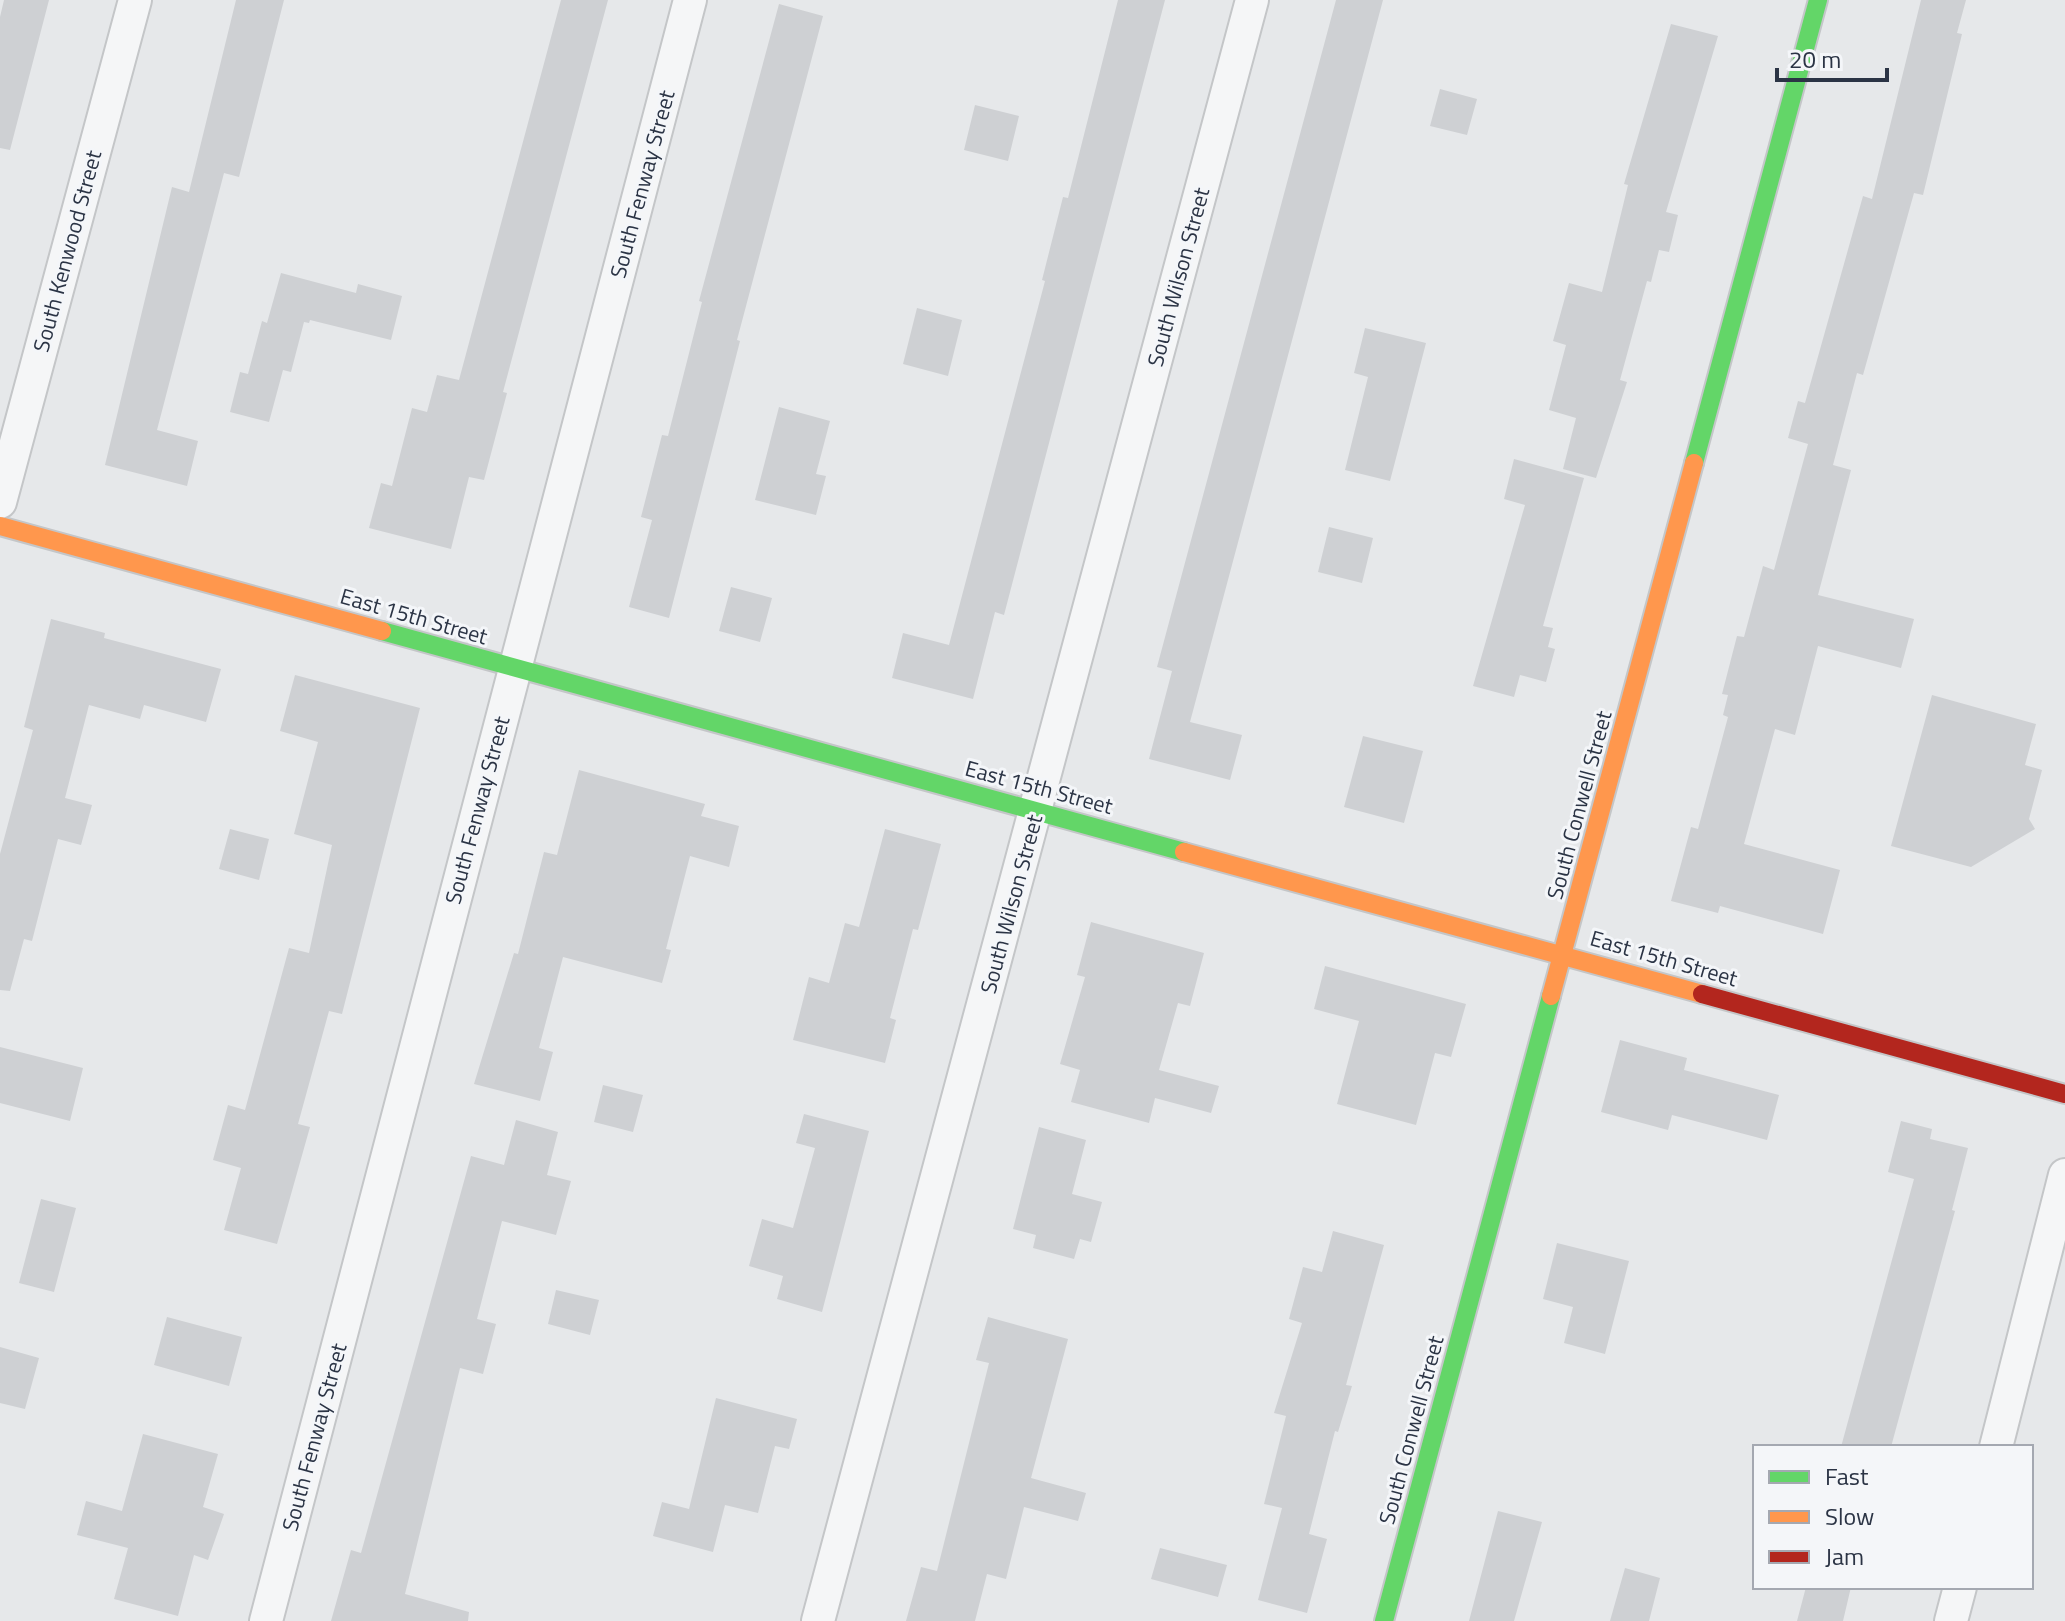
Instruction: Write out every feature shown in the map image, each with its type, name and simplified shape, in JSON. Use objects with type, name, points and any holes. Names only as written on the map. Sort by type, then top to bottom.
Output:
[{"type":"main road","name":"South Conwell Street","points":[[1384,1621],[1818,0]]},
{"type":"main road","name":"East 15th Street","points":[[0,526],[2065,1094]]},
{"type":"street","name":"South Kenwood Street","points":[[0,502],[135,0]]},
{"type":"street","name":"South Fenway Street","points":[[266,1621],[690,0]]},
{"type":"street","name":"South Wilson Street","points":[[818,1621],[1252,0]]},
{"type":"street","points":[[1997,1445],[2065,1175]]},
{"type":"street","points":[[1951,1621],[1959,1589]]},
{"type":"building","points":[[4,0],[49,0],[10,150],[0,148],[0,17]]},
{"type":"building","points":[[236,0],[284,0],[239,177],[224,173],[157,430],[198,441],[187,486],[105,465],[172,187],[189,192]]},
{"type":"building","points":[[561,0],[608,0],[503,392],[507,393],[484,480],[469,477],[451,549],[369,528],[381,483],[392,486],[412,408],[427,412],[437,375],[459,380]]},
{"type":"building","points":[[1118,0],[1165,0],[1004,615],[995,612],[973,699],[892,678],[903,633],[949,645],[1045,281],[1042,280],[1063,197],[1068,198]]},
{"type":"building","points":[[1336,0],[1383,0],[1190,722],[1242,735],[1230,780],[1149,759],[1172,671],[1157,667]]},
{"type":"building","points":[[1921,0],[1966,0],[1957,33],[1962,34],[1923,195],[1914,193],[1863,375],[1857,373],[1833,465],[1851,470],[1818,595],[1914,619],[1901,668],[1818,646],[1795,735],[1775,729],[1744,844],[1840,870],[1823,934],[1720,906],[1718,913],[1671,901],[1691,827],[1698,829],[1728,717],[1723,715],[1728,695],[1722,694],[1737,636],[1744,637],[1763,566],[1774,570],[1808,444],[1788,438],[1798,401],[1805,403],[1863,196],[1872,199]]},
{"type":"building","points":[[779,4],[823,16],[737,340],[740,341],[669,618],[629,607],[652,520],[641,517],[662,435],[668,436],[702,302],[699,301]]},
{"type":"building","points":[[1671,24],[1718,36],[1666,212],[1678,215],[1669,252],[1659,250],[1651,282],[1647,281],[1620,380],[1627,382],[1596,478],[1563,469],[1576,418],[1549,410],[1566,345],[1553,341],[1569,283],[1602,292],[1628,185],[1624,184]]},
{"type":"building","points":[[1440,89],[1477,99],[1467,135],[1430,126]]},
{"type":"building","points":[[975,105],[1019,116],[1008,161],[964,150]]},
{"type":"building","points":[[281,273],[356,293],[358,284],[402,296],[391,340],[310,320],[309,323],[304,322],[291,372],[283,370],[269,422],[230,412],[240,372],[248,374],[262,321],[267,323]]},
{"type":"building","points":[[917,308],[962,320],[948,376],[903,364]]},
{"type":"building","points":[[1365,328],[1426,343],[1390,481],[1345,470],[1368,377],[1354,373]]},
{"type":"building","points":[[779,407],[830,421],[816,474],[826,476],[816,515],[755,500]]},
{"type":"building","points":[[1514,459],[1584,478],[1543,626],[1553,628],[1548,647],[1555,649],[1546,682],[1520,675],[1514,697],[1473,686],[1525,505],[1504,499]]},
{"type":"building","points":[[1329,527],[1373,538],[1362,583],[1318,572]]},
{"type":"building","points":[[731,587],[772,598],[760,642],[719,631]]},
{"type":"building","points":[[51,619],[105,633],[104,638],[221,669],[206,722],[144,705],[140,719],[89,705],[65,798],[92,805],[81,845],[58,839],[32,941],[24,939],[10,991],[0,990],[0,854],[33,730],[24,727]]},
{"type":"building","points":[[295,675],[420,708],[342,1014],[329,1011],[298,1124],[310,1127],[277,1244],[224,1230],[241,1168],[213,1160],[228,1105],[245,1110],[289,948],[309,953],[332,845],[294,834],[318,742],[280,731]]},
{"type":"building","points":[[1932,695],[2036,724],[2025,765],[2042,770],[2029,819],[2035,829],[1971,867],[1891,846]]},
{"type":"building","points":[[1363,736],[1423,751],[1404,823],[1344,807]]},
{"type":"building","points":[[579,770],[705,804],[701,816],[739,826],[729,867],[690,856],[666,949],[671,950],[662,983],[563,957],[539,1048],[553,1052],[540,1101],[474,1084],[514,953],[518,954],[544,852],[557,855]]},
{"type":"building","points":[[230,829],[269,839],[259,880],[219,869]]},
{"type":"building","points":[[885,829],[941,844],[918,930],[913,929],[890,1018],[896,1020],[885,1063],[793,1040],[809,977],[829,983],[845,923],[859,927]]},
{"type":"building","points":[[1091,922],[1204,953],[1190,1006],[1178,1003],[1159,1070],[1219,1086],[1211,1113],[1155,1098],[1149,1123],[1071,1102],[1080,1070],[1060,1064],[1085,977],[1077,975]]},
{"type":"building","points":[[1325,966],[1466,1004],[1451,1057],[1435,1053],[1416,1125],[1337,1104],[1359,1021],[1314,1009]]},
{"type":"building","points":[[1620,1040],[1687,1058],[1684,1070],[1779,1095],[1767,1140],[1672,1115],[1668,1130],[1601,1112]]},
{"type":"building","points":[[0,1047],[83,1068],[70,1121],[0,1103]]},
{"type":"building","points":[[603,1085],[643,1095],[633,1132],[594,1122]]},
{"type":"building","points":[[804,1114],[869,1131],[822,1312],[777,1299],[783,1276],[749,1266],[762,1219],[793,1228],[815,1148],[796,1143]]},
{"type":"building","points":[[516,1120],[558,1132],[547,1175],[571,1181],[556,1235],[502,1221],[477,1319],[496,1324],[483,1374],[460,1368],[405,1594],[469,1612],[468,1621],[331,1621],[351,1550],[361,1553],[471,1156],[504,1165]]},
{"type":"building","points":[[1901,1121],[1932,1129],[1930,1139],[1968,1148],[1952,1210],[1955,1211],[1892,1445],[1842,1445],[1914,1179],[1888,1172]]},
{"type":"building","points":[[1039,1127],[1086,1140],[1072,1194],[1102,1202],[1091,1242],[1080,1239],[1074,1259],[1033,1248],[1036,1235],[1013,1229]]},
{"type":"building","points":[[41,1199],[76,1208],[54,1292],[19,1283]]},
{"type":"building","points":[[1333,1231],[1384,1245],[1346,1385],[1352,1386],[1338,1432],[1335,1431],[1309,1534],[1327,1539],[1307,1613],[1258,1600],[1282,1508],[1264,1504],[1286,1416],[1274,1413],[1302,1323],[1289,1319],[1303,1267],[1322,1272]]},
{"type":"building","points":[[1557,1243],[1629,1261],[1605,1354],[1564,1343],[1573,1307],[1543,1299]]},
{"type":"building","points":[[556,1290],[599,1300],[590,1335],[548,1324]]},
{"type":"building","points":[[167,1317],[242,1337],[229,1386],[154,1365]]},
{"type":"building","points":[[988,1317],[1068,1339],[1031,1478],[1086,1493],[1078,1521],[1024,1507],[1006,1579],[987,1574],[975,1621],[906,1621],[921,1567],[937,1571],[989,1363],[976,1360]]},
{"type":"building","points":[[0,1347],[39,1358],[25,1409],[0,1403]]},
{"type":"building","points":[[716,1398],[797,1419],[789,1449],[775,1446],[758,1513],[725,1505],[713,1552],[653,1536],[662,1502],[689,1509]]},
{"type":"building","points":[[143,1434],[218,1454],[203,1507],[224,1514],[208,1560],[194,1555],[178,1616],[114,1599],[128,1548],[77,1535],[86,1501],[122,1511]]},
{"type":"building","points":[[1498,1511],[1542,1522],[1514,1621],[1469,1621]]},
{"type":"building","points":[[1160,1548],[1227,1565],[1218,1597],[1151,1579]]},
{"type":"building","points":[[1625,1568],[1660,1578],[1649,1621],[1610,1621]]},
{"type":"building","points":[[1805,1589],[1851,1589],[1843,1621],[1797,1621]]},
{"type":"traffic: fast","points":[[1694,463],[1818,0]]},
{"type":"traffic: fast","points":[[382,631],[1184,852]]},
{"type":"traffic: fast","points":[[1384,1621],[1551,996]]},
{"type":"traffic: slow","points":[[1551,996],[1694,463]]},
{"type":"traffic: slow","points":[[0,526],[382,631]]},
{"type":"traffic: slow","points":[[1184,852],[1702,994]]},
{"type":"traffic: jam","points":[[1702,994],[2065,1094]]}]
